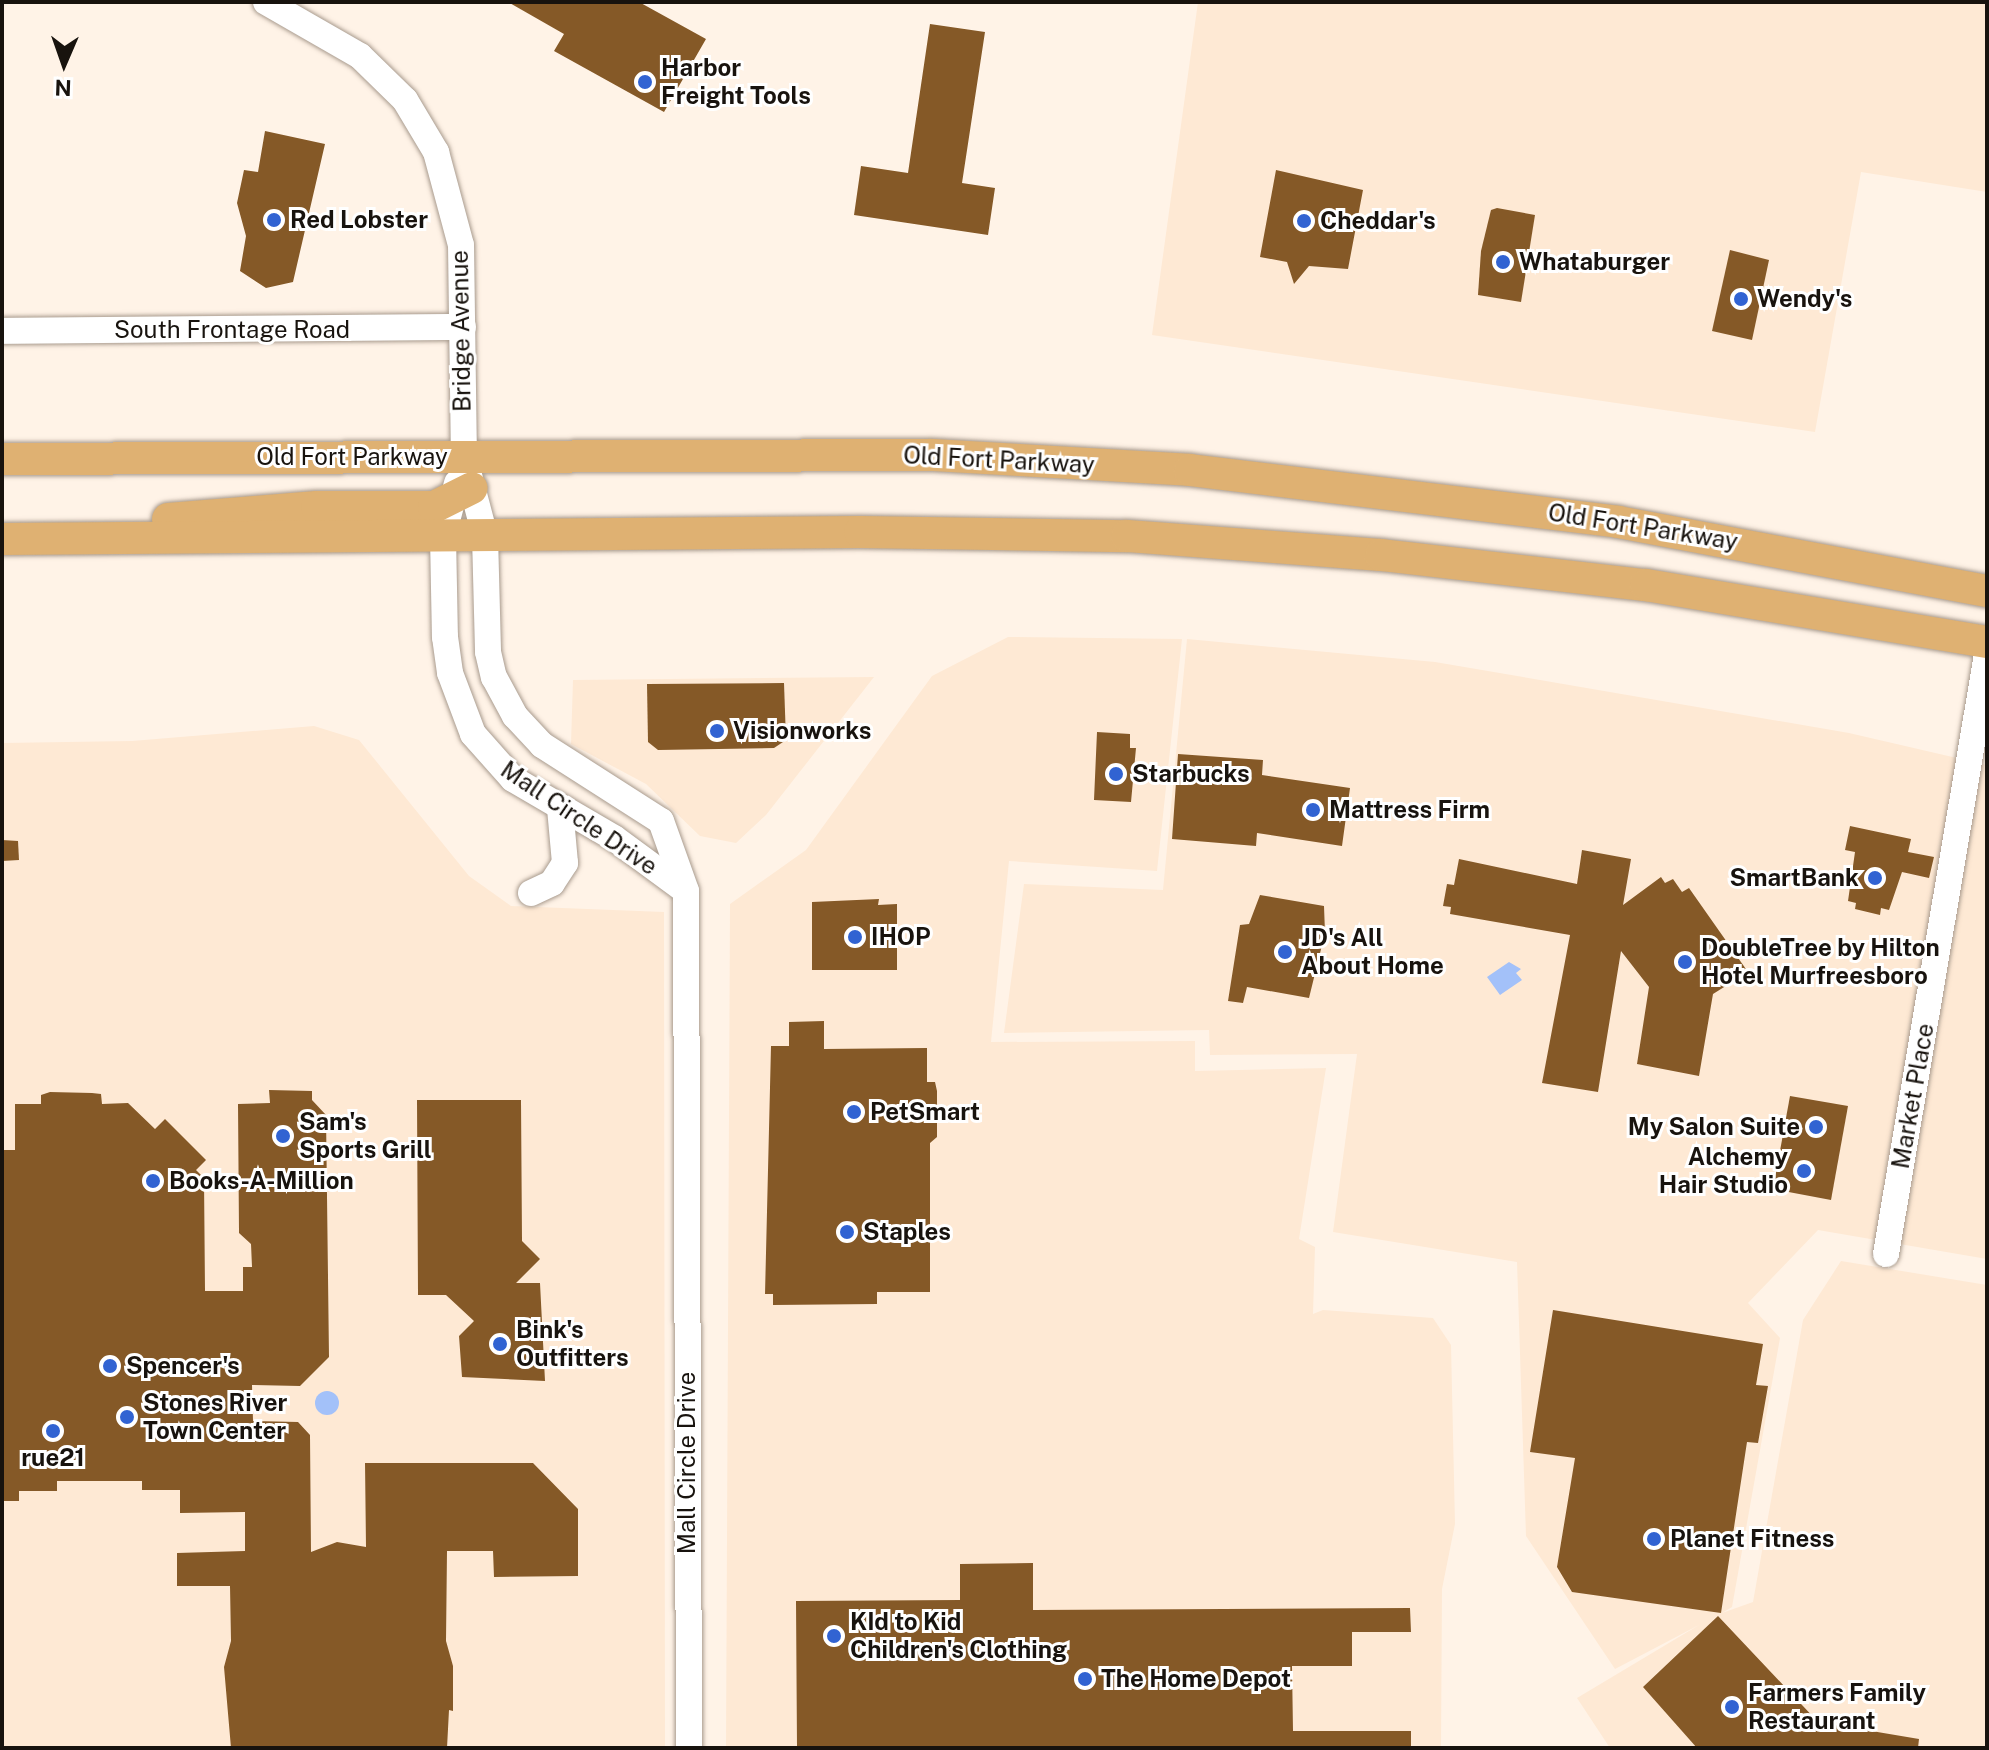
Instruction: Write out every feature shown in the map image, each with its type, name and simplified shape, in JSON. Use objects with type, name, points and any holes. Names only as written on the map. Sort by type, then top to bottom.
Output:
[{"type":"main road","name":"Old Fort Parkway","points":[[2,459],[932,455],[1190,470],[1618,522],[1987,591]]},
{"type":"main road","points":[[2,538],[245,512],[434,507],[462,495]]},
{"type":"main road","points":[[2,538],[860,532],[1127,536],[1381,555],[1646,585],[1987,642]]},
{"type":"street","name":"Bridge Avenue","points":[[266,2],[360,56],[405,100],[436,152],[461,245],[464,456]]},
{"type":"street","name":"South Frontage Road","points":[[2,331],[463,327]]},
{"type":"street","name":"Mall Circle Drive","points":[[464,456],[462,495],[443,536],[450,673],[473,734],[513,779],[614,838],[686,891]]},
{"type":"street","name":"Mall Circle Drive","points":[[462,495],[485,536],[488,652],[503,697],[521,723],[560,760],[653,812],[667,832],[686,891],[689,1748]]},
{"type":"street","name":"Market Place","points":[[1886,1254],[1987,654]]},
{"type":"street","points":[[531,893],[552,883],[565,863],[566,831],[560,808]]},
{"type":"shaded area","points":[[1198,2],[1987,2],[1987,192],[1861,172],[1815,432],[1152,335]]},
{"type":"shaded area","points":[[1008,637],[1182,639],[1157,871],[1009,861],[991,1042],[1195,1041],[1195,1071],[1326,1068],[1299,1239],[1315,1247],[1313,1314],[1323,1310],[1433,1318],[1451,1345],[1455,1524],[1442,1589],[1441,1748],[726,1748],[730,904],[806,850],[932,676]]},
{"type":"shaded area","points":[[1187,639],[1435,662],[1849,733],[1987,765],[1987,1259],[1818,1230],[1748,1303],[1780,1338],[1732,1607],[1722,1613],[1753,1602],[1803,1320],[1841,1261],[1987,1285],[1987,1748],[1610,1748],[1577,1698],[1699,1625],[1615,1669],[1526,1536],[1517,1262],[1333,1232],[1357,1054],[1210,1055],[1209,1030],[1004,1033],[1024,884],[1163,890]]},
{"type":"shaded area","points":[[874,677],[766,815],[736,843],[700,836],[646,784],[571,744],[573,680]]},
{"type":"shaded area","points":[[314,726],[359,740],[469,876],[511,906],[664,912],[665,1748],[2,1748],[2,743],[132,741]]},
{"type":"water","points":[[1509,962],[1521,969],[1516,973],[1522,980],[1500,995],[1487,977]]},
{"type":"water","points":[[327,1391],[335,1395],[339,1403],[335,1411],[327,1415],[319,1411],[315,1403],[319,1395]]},
{"type":"building","name":"Harbor Freight Tools","points":[[508,2],[639,2],[706,39],[664,112],[554,51],[564,34]]},
{"type":"building","points":[[930,24],[985,32],[962,183],[995,188],[988,235],[854,215],[861,166],[908,173]]},
{"type":"building","name":"Red Lobster","points":[[265,131],[325,144],[293,282],[266,288],[240,271],[246,236],[237,203],[244,170],[258,172]]},
{"type":"building","points":[[1276,170],[1363,190],[1348,269],[1309,266],[1294,284],[1287,262],[1260,257]]},
{"type":"building","name":"Whataburger","points":[[1497,208],[1535,215],[1521,302],[1478,295],[1481,251],[1491,210]]},
{"type":"building","points":[[1730,250],[1769,260],[1752,340],[1712,331]]},
{"type":"building","points":[[784,683],[786,740],[774,748],[658,750],[648,742],[647,684]]},
{"type":"building","points":[[1097,732],[1130,734],[1130,748],[1136,748],[1131,802],[1094,800]]},
{"type":"building","points":[[1178,754],[1263,760],[1262,775],[1350,788],[1342,846],[1257,833],[1256,846],[1172,839]]},
{"type":"building","points":[[1850,826],[1911,839],[1908,852],[1934,857],[1929,878],[1902,872],[1889,910],[1881,908],[1880,915],[1855,909],[1856,903],[1848,901],[1855,852],[1845,850]]},
{"type":"building","points":[[2,840],[18,841],[19,860],[2,861]]},
{"type":"building","name":"DoubleTree by Hilton Hotel Murfreesboro","points":[[1582,850],[1631,859],[1623,905],[1661,877],[1665,883],[1673,879],[1682,892],[1689,888],[1748,972],[1713,994],[1699,1076],[1637,1064],[1649,987],[1621,951],[1598,1092],[1542,1083],[1570,935],[1450,914],[1451,907],[1443,906],[1447,884],[1454,885],[1459,859],[1577,884]]},
{"type":"building","points":[[1260,895],[1324,906],[1325,933],[1309,998],[1247,987],[1243,1003],[1228,1001],[1240,925],[1249,924]]},
{"type":"building","name":"IHOP","points":[[879,899],[878,905],[897,904],[897,970],[812,970],[812,902]]},
{"type":"building","points":[[824,1021],[824,1049],[927,1048],[927,1082],[935,1082],[937,1091],[937,1137],[930,1143],[930,1292],[877,1292],[877,1304],[773,1305],[773,1294],[765,1294],[771,1046],[789,1046],[789,1022]]},
{"type":"building","name":"Stones River Town Center","points":[[269,1090],[312,1091],[312,1100],[326,1115],[329,1357],[300,1386],[252,1385],[253,1421],[298,1422],[310,1435],[311,1552],[337,1542],[366,1547],[365,1463],[533,1463],[578,1509],[578,1576],[494,1577],[493,1551],[447,1551],[446,1641],[453,1666],[453,1711],[449,1710],[447,1748],[231,1748],[224,1667],[231,1641],[230,1586],[177,1586],[177,1553],[245,1551],[245,1512],[180,1513],[180,1490],[142,1490],[142,1481],[57,1481],[57,1491],[19,1491],[19,1501],[2,1501],[2,1150],[15,1150],[15,1104],[41,1104],[41,1095],[50,1092],[92,1093],[101,1094],[102,1104],[128,1103],[155,1129],[165,1119],[206,1160],[196,1170],[204,1178],[205,1291],[243,1291],[243,1267],[252,1267],[251,1244],[239,1233],[238,1104],[270,1103]]},
{"type":"building","points":[[1790,1096],[1848,1106],[1831,1200],[1773,1189]]},
{"type":"building","points":[[417,1100],[521,1100],[522,1241],[540,1259],[516,1283],[540,1283],[545,1381],[462,1377],[459,1336],[474,1321],[446,1295],[418,1295]]},
{"type":"building","points":[[1553,1310],[1763,1344],[1756,1385],[1768,1386],[1758,1443],[1747,1442],[1721,1613],[1572,1592],[1557,1567],[1575,1458],[1530,1452]]},
{"type":"building","name":"The Home Depot","points":[[1033,1563],[1033,1610],[1410,1608],[1411,1632],[1352,1632],[1352,1666],[1292,1666],[1293,1731],[1411,1731],[1411,1748],[797,1748],[796,1601],[960,1600],[960,1564]]},
{"type":"building","points":[[1718,1616],[1818,1722],[1919,1739],[1918,1748],[1697,1748],[1643,1687]]},
{"type":"place","name":"Harbor Freight Tools","points":[[645,82]]},
{"type":"place","name":"Red Lobster","points":[[274,220]]},
{"type":"place","name":"Cheddar's","points":[[1304,221]]},
{"type":"place","name":"Whataburger","points":[[1503,262]]},
{"type":"place","name":"Wendy's","points":[[1741,299]]},
{"type":"place","name":"Visionworks","points":[[717,731]]},
{"type":"place","name":"Starbucks","points":[[1116,774]]},
{"type":"place","name":"Mattress Firm","points":[[1313,810]]},
{"type":"place","name":"SmartBank","points":[[1875,878]]},
{"type":"place","name":"IHOP","points":[[855,937]]},
{"type":"place","name":"JD's All About Home","points":[[1285,952]]},
{"type":"place","name":"DoubleTree by Hilton Hotel Murfreesboro","points":[[1685,962]]},
{"type":"place","name":"PetSmart","points":[[854,1112]]},
{"type":"place","name":"My Salon Suite","points":[[1816,1127]]},
{"type":"place","name":"Sam's Sports Grill","points":[[283,1136]]},
{"type":"place","name":"Alchemy Hair Studio","points":[[1804,1171]]},
{"type":"place","name":"Books-A-Million","points":[[153,1181]]},
{"type":"place","name":"Staples","points":[[847,1232]]},
{"type":"place","name":"Bink's Outfitters","points":[[500,1344]]},
{"type":"place","name":"Spencer's","points":[[110,1366]]},
{"type":"place","name":"Stones River Town Center","points":[[127,1417]]},
{"type":"place","name":"rue21","points":[[53,1431]]},
{"type":"place","name":"Planet Fitness","points":[[1654,1539]]},
{"type":"place","name":"KId to Kid Children's Clothing","points":[[834,1636]]},
{"type":"place","name":"The Home Depot","points":[[1085,1679]]},
{"type":"place","name":"Farmers Family Restaurant","points":[[1732,1707]]}]
